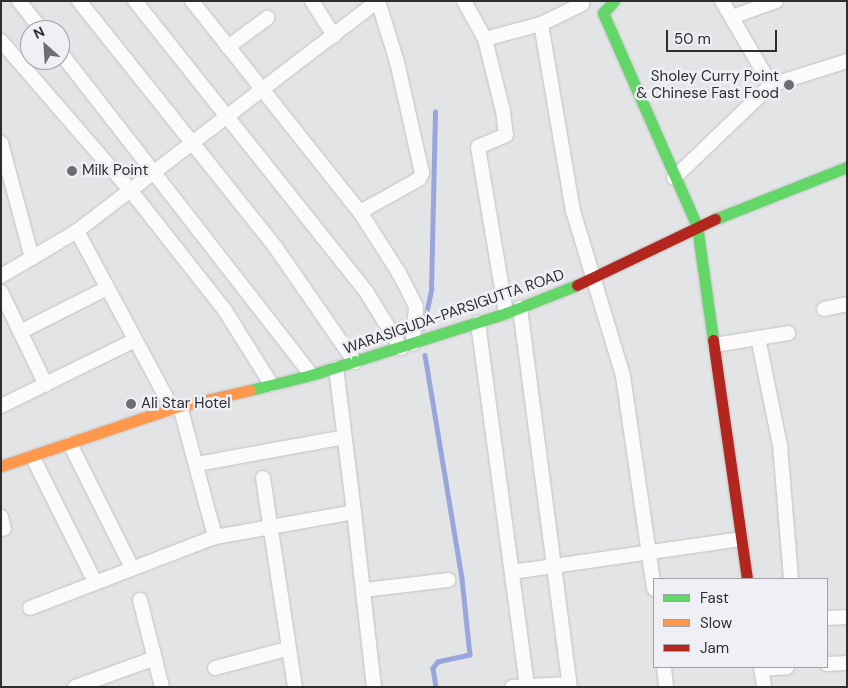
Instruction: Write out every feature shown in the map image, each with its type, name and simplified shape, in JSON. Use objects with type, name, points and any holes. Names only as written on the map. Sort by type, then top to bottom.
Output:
[{"type":"street","points":[[19,1],[34,20]]},
{"type":"street","points":[[79,1],[276,248],[355,362]]},
{"type":"street","points":[[135,1],[407,346]]},
{"type":"street","points":[[192,1],[259,88],[360,212],[416,306],[407,346]]},
{"type":"street","points":[[312,1],[334,36]]},
{"type":"street","points":[[1,276],[77,231],[226,116],[259,88],[334,36],[378,1],[398,62],[422,173],[419,180],[360,212]]},
{"type":"street","points":[[464,1],[484,39],[506,135],[478,147],[513,310],[554,566],[570,686],[512,687]]},
{"type":"street","points":[[603,13],[614,1]]},
{"type":"street","points":[[732,17],[776,1]]},
{"type":"street","points":[[724,2],[771,85]]},
{"type":"street","points":[[484,39],[541,24],[581,3],[603,13],[674,178],[697,226],[747,578]]},
{"type":"street","points":[[228,47],[267,18]]},
{"type":"street","points":[[541,24],[574,210],[623,376],[651,552],[653,578]]},
{"type":"street","points":[[1,41],[131,190],[224,309],[271,384]]},
{"type":"street","points":[[674,178],[771,85],[847,61]]},
{"type":"street","points":[[70,65],[155,171],[311,375]]},
{"type":"street","points":[[1,143],[32,258]]},
{"type":"street","name":"WARASIGUDA-PARSIGUTTA ROAD","points":[[1,466],[32,458],[176,407],[311,375],[478,323],[593,279],[697,226],[847,167]]},
{"type":"street","points":[[77,231],[135,340],[176,407],[197,464],[215,537]]},
{"type":"street","points":[[20,332],[107,288]]},
{"type":"street","points":[[1,292],[46,385]]},
{"type":"street","points":[[824,309],[847,304]]},
{"type":"street","points":[[478,323],[527,686]]},
{"type":"street","points":[[715,345],[788,333]]},
{"type":"street","points":[[758,338],[780,445],[791,578]]},
{"type":"street","points":[[1,406],[135,340]]},
{"type":"street","points":[[336,368],[364,590],[374,687]]},
{"type":"street","points":[[197,464],[345,437]]},
{"type":"street","points":[[70,444],[131,566]]},
{"type":"street","points":[[32,458],[95,582]]},
{"type":"street","points":[[263,478],[287,649],[295,687]]},
{"type":"street","points":[[30,608],[131,566],[215,537],[354,512]]},
{"type":"street","points":[[512,572],[741,539]]},
{"type":"street","points":[[364,590],[448,580]]},
{"type":"street","points":[[140,600],[162,687]]},
{"type":"street","points":[[828,618],[847,617]]},
{"type":"street","points":[[215,668],[287,649]]},
{"type":"street","points":[[75,687],[155,658]]},
{"type":"street","points":[[828,664],[847,663]]},
{"type":"street","points":[[664,668],[666,687]]},
{"type":"street","points":[[761,668],[764,687]]},
{"type":"waterway","points":[[423,328],[431,289],[435,112]]},
{"type":"waterway","points":[[425,355],[462,579],[470,655],[438,662],[433,668],[436,687]]},
{"type":"traffic: fast","points":[[614,1],[603,13],[697,226],[713,340]]},
{"type":"traffic: fast","points":[[715,219],[847,167]]},
{"type":"traffic: fast","points":[[250,390],[311,375],[506,313],[577,285]]},
{"type":"traffic: slow","points":[[1,466],[172,408],[250,390]]},
{"type":"traffic: jam","points":[[577,285],[715,219]]},
{"type":"traffic: jam","points":[[713,340],[747,578]]},
{"type":"place","name":"Sholey Curry Point & Chinese Fast Food","points":[[789,85]]},
{"type":"place","name":"Milk Point","points":[[72,171]]},
{"type":"place","name":"Ali Star Hotel","points":[[131,404]]}]
